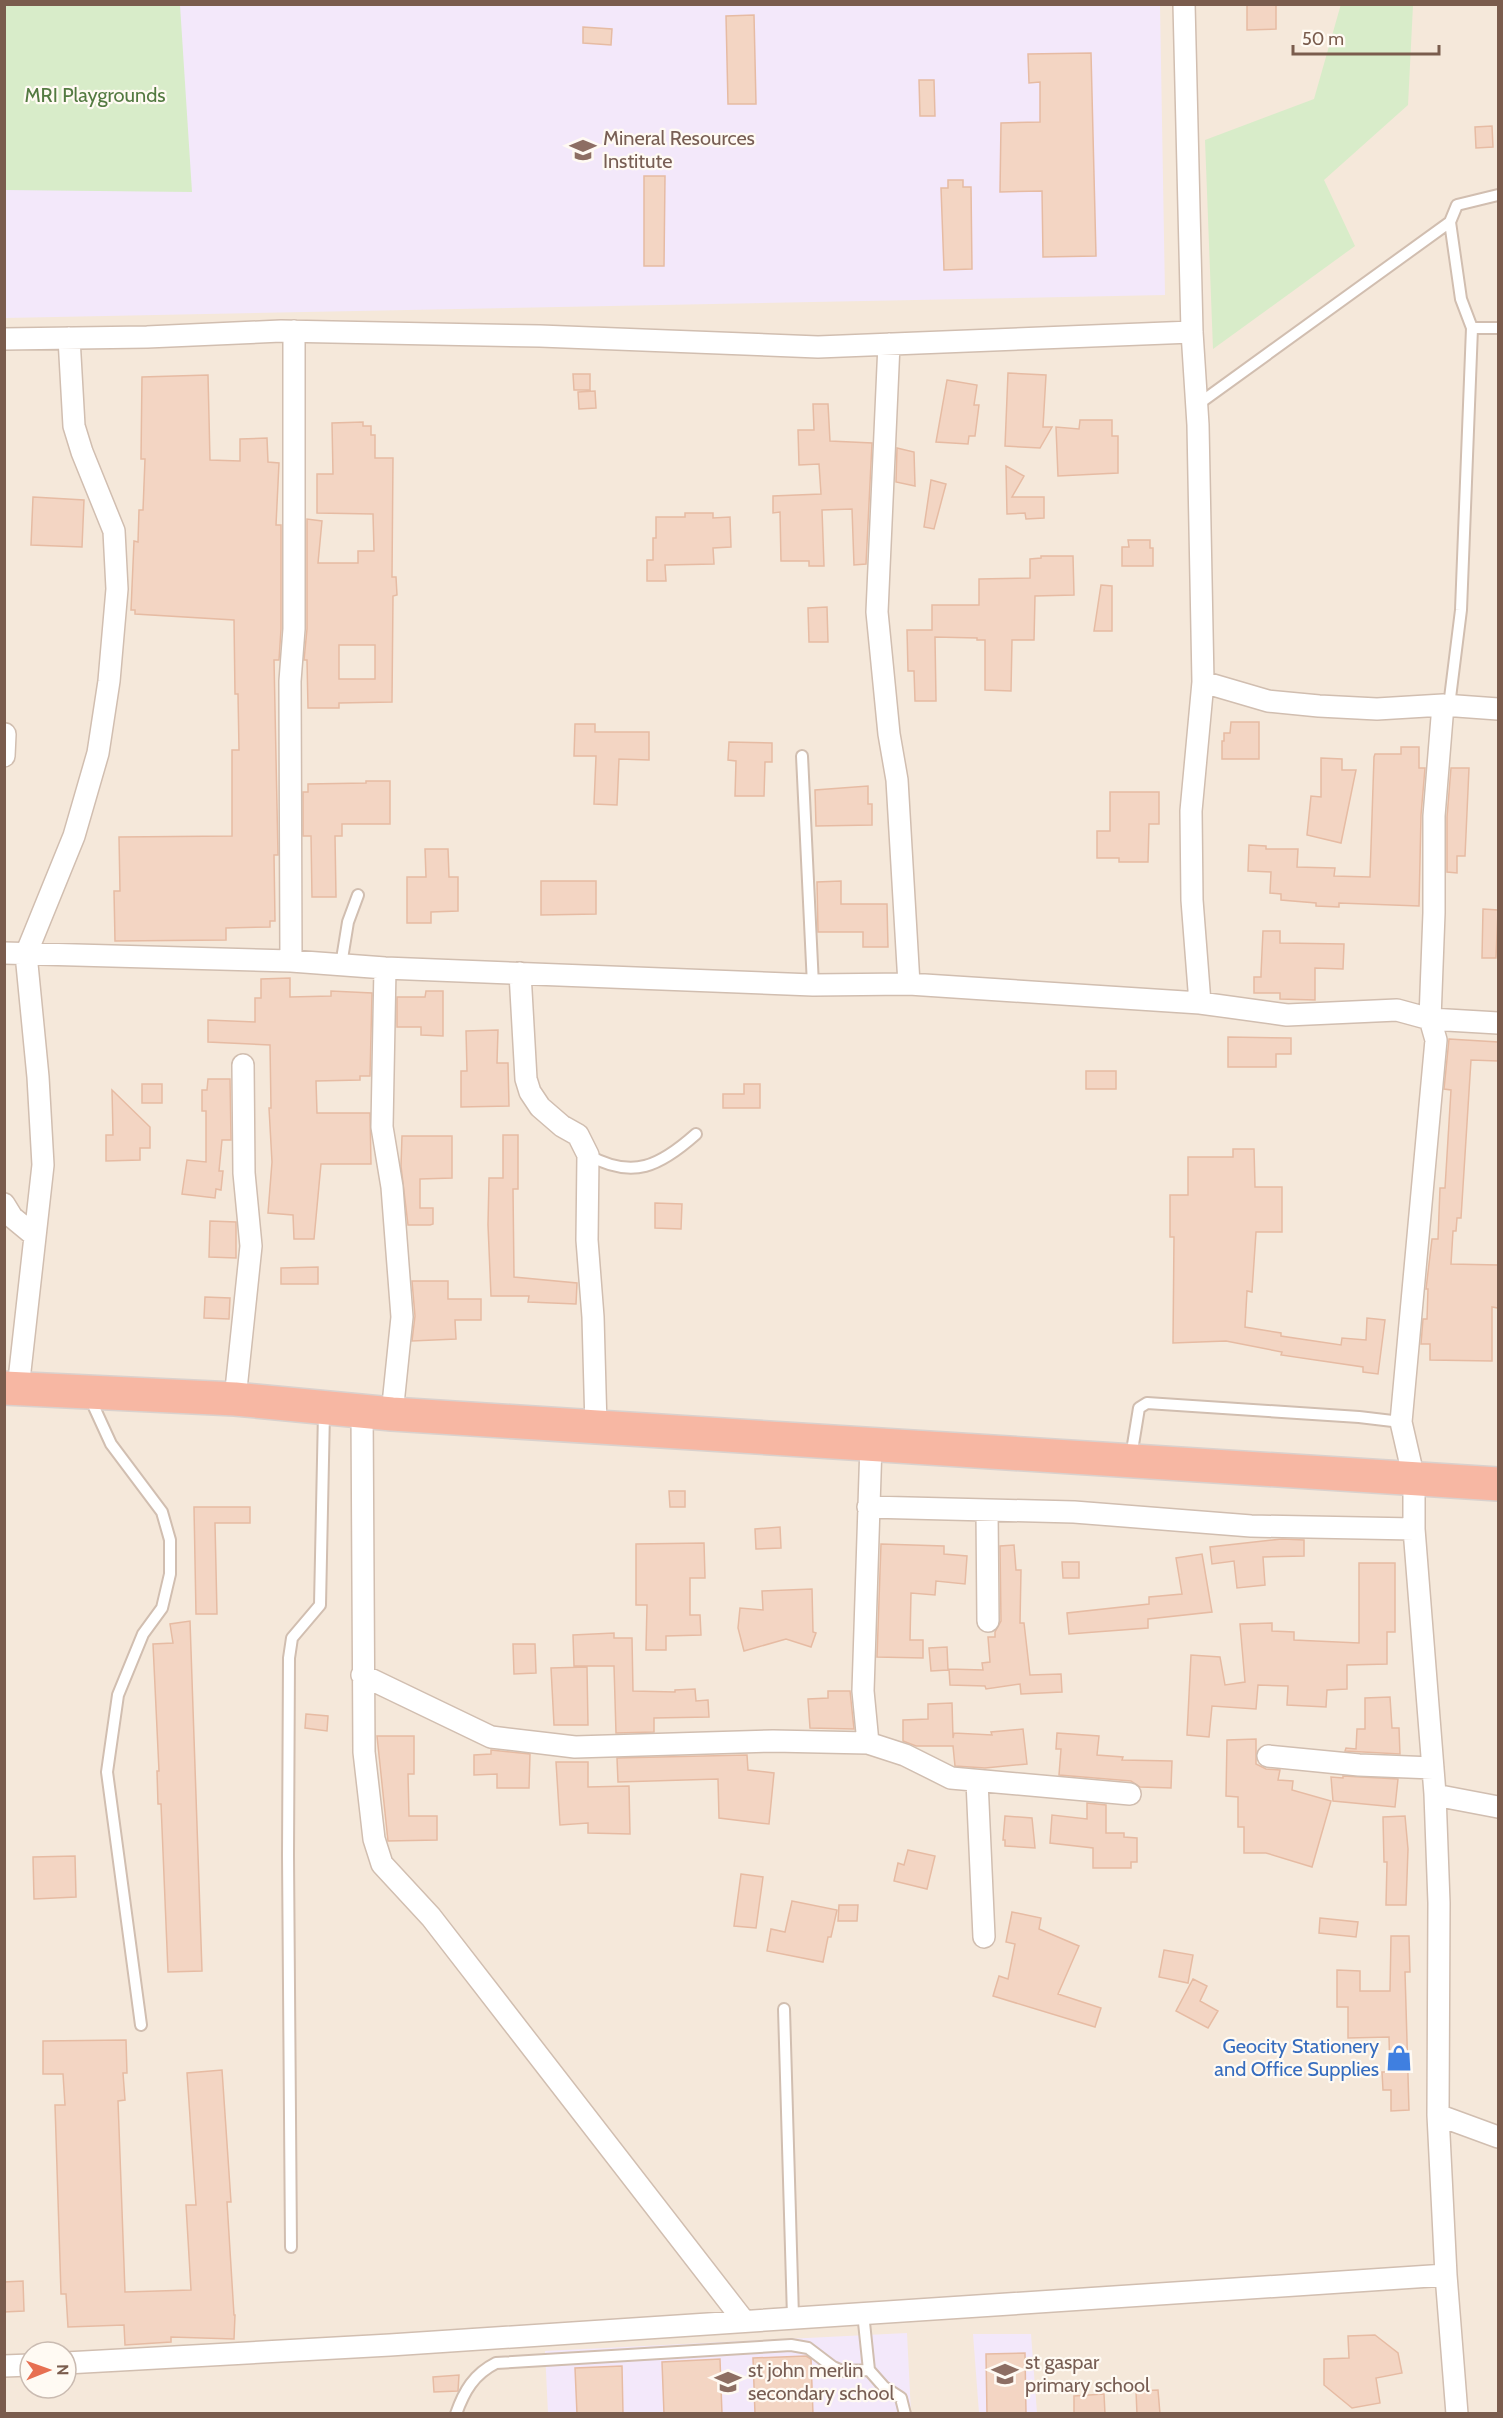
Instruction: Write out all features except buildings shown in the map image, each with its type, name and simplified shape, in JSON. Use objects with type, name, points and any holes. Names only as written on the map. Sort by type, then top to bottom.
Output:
[{"type":"highway","points":[[11,1388],[234,1399],[324,1408],[596,1427],[1498,1484]]},
{"type":"street","points":[[1184,4],[1203,682],[1191,811],[1192,900],[1200,1003]]},
{"type":"street","points":[[4,339],[294,331],[540,336],[818,347],[1192,332]]},
{"type":"street","points":[[291,961],[290,681],[294,629],[294,331]]},
{"type":"street","points":[[11,1388],[35,1236],[43,1165],[38,1077],[15,953],[74,836],[98,753],[109,681],[117,589],[114,531],[74,426],[69,338]]},
{"type":"street","points":[[889,344],[877,612],[889,734],[897,780],[909,984]]},
{"type":"street","points":[[1203,682],[1268,701],[1377,709],[1446,706],[1498,709]]},
{"type":"street","points":[[1446,706],[1434,816],[1434,913],[1430,1019],[1436,1040],[1401,1422],[1414,1479],[1414,1529],[1435,1795],[1439,1903],[1438,2115],[1446,2275],[1457,2414]]},
{"type":"street","points":[[4,756],[5,734]]},
{"type":"street","points":[[15,953],[291,961],[384,968],[813,984],[909,984],[1200,1003],[1287,1015],[1397,1010],[1430,1019],[1498,1023]]},
{"type":"street","points":[[384,968],[382,1127],[392,1187],[402,1317],[377,1412],[362,1675],[364,1752],[374,1839],[382,1864],[431,1917],[744,2321]]},
{"type":"street","points":[[520,973],[526,1079],[530,1092],[540,1107],[562,1126],[578,1135],[588,1155],[587,1240],[593,1317],[596,1427]]},
{"type":"street","points":[[234,1399],[251,1246],[244,1173],[243,1065]]},
{"type":"street","points":[[4,1204],[12,1217],[35,1236]]},
{"type":"street","points":[[868,1743],[863,1691],[871,1444]]},
{"type":"street","points":[[868,1507],[1074,1512],[1251,1526],[1414,1529]]},
{"type":"street","points":[[987,1511],[988,1621]]},
{"type":"street","points":[[362,1675],[491,1737],[575,1747],[772,1741],[868,1743],[905,1755],[951,1778],[1130,1794]]},
{"type":"street","points":[[1268,1756],[1359,1765],[1433,1768]]},
{"type":"street","points":[[977,1781],[984,1937]]},
{"type":"street","points":[[1435,1795],[1498,1807]]},
{"type":"street","points":[[1438,2115],[1498,2138]]},
{"type":"street","points":[[78,2362],[390,2345],[1446,2275]]},
{"type":"lane","points":[[1446,706],[1461,610],[1472,328],[1461,299],[1450,222],[1457,205],[1498,195]]},
{"type":"lane","points":[[1197,405],[1450,222]]},
{"type":"lane","points":[[1472,328],[1498,328]]},
{"type":"lane","points":[[802,756],[813,984]]},
{"type":"lane","points":[[341,965],[348,922],[358,895]]},
{"type":"lane","points":[[588,1155],[607,1166],[629,1169],[650,1165],[678,1150],[696,1134]]},
{"type":"lane","points":[[88,1393],[111,1444],[162,1512],[170,1540],[170,1574],[162,1608],[143,1634],[118,1695],[107,1772],[141,2025]]},
{"type":"lane","points":[[1131,1460],[1139,1408],[1147,1403],[1359,1417],[1401,1422]]},
{"type":"lane","points":[[291,2247],[288,1855],[290,1658],[292,1638],[320,1605],[324,1408]]},
{"type":"lane","points":[[784,2009],[793,2318]]},
{"type":"lane","points":[[863,2313],[869,2370],[884,2387],[901,2398],[905,2414]]},
{"type":"lane","points":[[456,2414],[462,2397],[474,2377],[496,2363],[790,2345],[808,2348],[842,2371],[869,2370]]},
{"type":"shaded area","name":"Mineral Resources Institute","points":[[4,5],[1160,5],[1165,295],[5,318]]},
{"type":"shaded area","points":[[5,5],[1498,5],[1498,2413],[5,2414]]},
{"type":"shaded area","name":"st john merlin secondary school","points":[[907,2333],[911,2413],[548,2413],[545,2351]]},
{"type":"shaded area","name":"st gaspar primary school","points":[[973,2334],[1031,2334],[1037,2413],[979,2413]]},
{"type":"green space","name":"MRI Playgrounds","points":[[5,4],[180,5],[192,192],[5,190]]},
{"type":"green space","points":[[1341,4],[1413,5],[1408,105],[1324,180],[1355,246],[1213,349],[1205,140],[1314,99]]},
{"type":"place","name":"Mineral Resources Institute","points":[[583,150]]},
{"type":"place","name":"Geocity Stationery and Office Supplies","points":[[1399,2058]]},
{"type":"place","name":"st gaspar primary school","points":[[1005,2374]]},
{"type":"place","name":"st john merlin secondary school","points":[[728,2382]]}]
